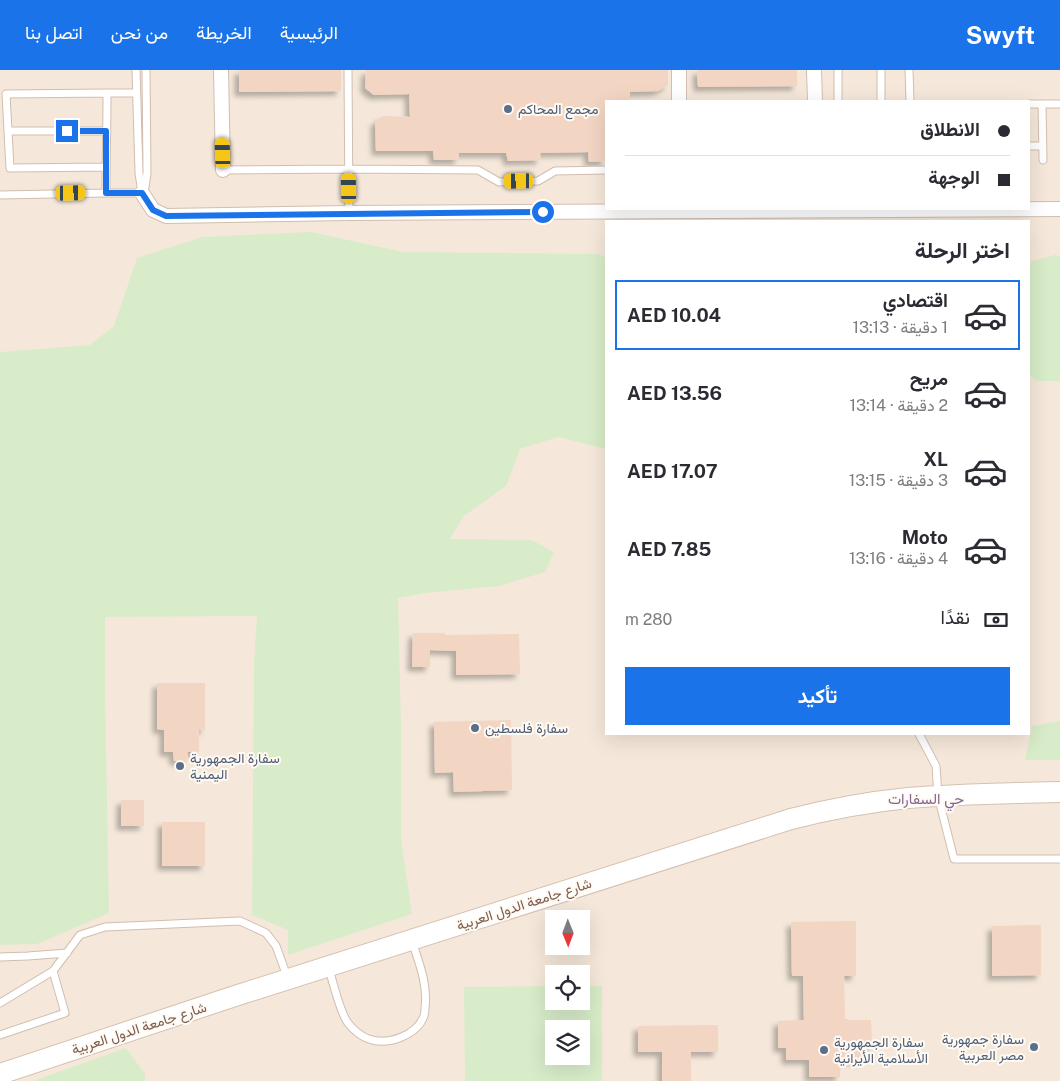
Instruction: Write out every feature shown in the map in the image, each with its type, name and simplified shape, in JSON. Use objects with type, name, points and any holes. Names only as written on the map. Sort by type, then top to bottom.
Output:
[{"type":"street","points":[[221,70],[223,170]]},
{"type":"street","points":[[679,70],[679,100]]},
{"type":"street","points":[[814,70],[815,100]]},
{"type":"street","points":[[142,193],[153,210],[166,216],[679,210]]},
{"type":"street","points":[[1030,209],[1060,209]]},
{"type":"street","name":"شارع جامعة الدول العربية","points":[[0,1074],[328,966],[791,819],[825,810],[906,798],[1060,792]]},
{"type":"lane","points":[[136,70],[138,173],[142,193]]},
{"type":"lane","points":[[142,193],[147,173],[146,70]]},
{"type":"lane","points":[[348,70],[349,213]]},
{"type":"lane","points":[[838,70],[838,100]]},
{"type":"lane","points":[[881,70],[881,100]]},
{"type":"lane","points":[[909,70],[910,100]]},
{"type":"lane","points":[[106,193],[107,93]]},
{"type":"lane","points":[[106,167],[10,168],[6,94],[136,93]]},
{"type":"lane","points":[[1030,104],[1060,104]]},
{"type":"lane","points":[[1042,104],[1043,160]]},
{"type":"lane","points":[[8,131],[106,131]]},
{"type":"lane","points":[[1030,146],[1043,146]]},
{"type":"lane","points":[[223,170],[348,168],[478,170],[499,182],[538,181],[554,171],[605,170]]},
{"type":"lane","points":[[0,195],[142,193]]},
{"type":"lane","points":[[920,735],[936,766],[938,796],[954,859],[1060,859]]},
{"type":"lane","points":[[0,1003],[53,971],[80,936],[105,927],[240,921],[266,933],[276,946],[288,979]]},
{"type":"lane","points":[[328,966],[347,1023],[368,1039],[379,1041],[404,1037],[415,1029],[424,1016],[426,999],[424,978],[412,939]]},
{"type":"lane","points":[[0,957],[67,953]]},
{"type":"lane","points":[[0,1035],[65,1013],[53,971]]},
{"type":"shaded area","points":[[0,70],[1060,70],[1060,1081],[0,1081]]},
{"type":"green space","points":[[311,232],[403,252],[599,254],[605,257],[605,449],[558,437],[520,449],[506,486],[464,516],[450,539],[532,540],[554,552],[545,572],[499,586],[426,593],[398,598],[401,838],[412,914],[288,955],[288,930],[252,915],[254,662],[257,616],[105,617],[109,913],[37,944],[0,945],[0,352],[90,345],[114,326],[137,258],[202,237]]},
{"type":"green space","points":[[1055,255],[1060,256],[1060,381],[1037,381],[1030,375],[1030,262]]},
{"type":"green space","points":[[1060,721],[1060,760],[1025,760],[1032,726]]},
{"type":"green space","points":[[545,986],[545,1010],[590,1010],[590,986],[602,986],[602,1081],[465,1081],[464,987]]},
{"type":"green space","points":[[126,1048],[145,1074],[145,1081],[33,1081]]},
{"type":"building","points":[[239,70],[341,70],[341,91],[239,92]]},
{"type":"building","name":"مجمع المحاكم","points":[[366,70],[668,70],[668,85],[658,91],[630,92],[630,100],[605,100],[605,161],[589,162],[588,152],[540,153],[541,160],[508,161],[506,153],[459,153],[459,160],[434,160],[433,151],[376,151],[375,122],[383,116],[410,117],[409,94],[374,95],[365,88]]},
{"type":"building","points":[[697,70],[797,70],[797,86],[698,87]]},
{"type":"building","points":[[413,633],[445,633],[445,635],[519,634],[520,674],[456,675],[456,651],[430,650],[430,667],[412,667]]},
{"type":"building","points":[[157,683],[205,683],[205,730],[199,729],[199,752],[188,752],[187,761],[174,761],[173,752],[164,752],[164,730],[157,729]]},
{"type":"building","points":[[511,720],[512,790],[454,792],[453,772],[435,773],[434,722]]},
{"type":"building","points":[[121,800],[144,800],[144,826],[121,826]]},
{"type":"building","points":[[162,822],[205,822],[205,866],[162,866]]},
{"type":"building","points":[[856,921],[856,976],[844,976],[845,1019],[871,1020],[872,1047],[863,1047],[863,1060],[840,1060],[840,1077],[809,1077],[809,1060],[786,1060],[786,1048],[778,1048],[778,1021],[804,1020],[803,976],[792,976],[791,922]]},
{"type":"building","points":[[1041,925],[1041,975],[992,976],[992,926]]},
{"type":"building","points":[[718,1025],[718,1052],[691,1052],[691,1081],[662,1081],[662,1052],[638,1052],[638,1026]]},
{"type":"place","name":"مجمع المحاكم","points":[[508,109]]},
{"type":"place","name":"سفارة فلسطين","points":[[475,728]]},
{"type":"place","name":"سفارة الجمهورية اليمنية","points":[[180,766]]},
{"type":"place","name":"سفارة جمهورية مصر العربية","points":[[1034,1047]]},
{"type":"place","name":"سفارة الجمهورية الأسلامية الأيرانية","points":[[824,1050]]},
{"type":"district","name":"حي السفارات","points":[[926,798]]},
{"type":"route","points":[[67,131],[106,131],[106,193],[142,193],[153,210],[166,216],[543,212]]}]
